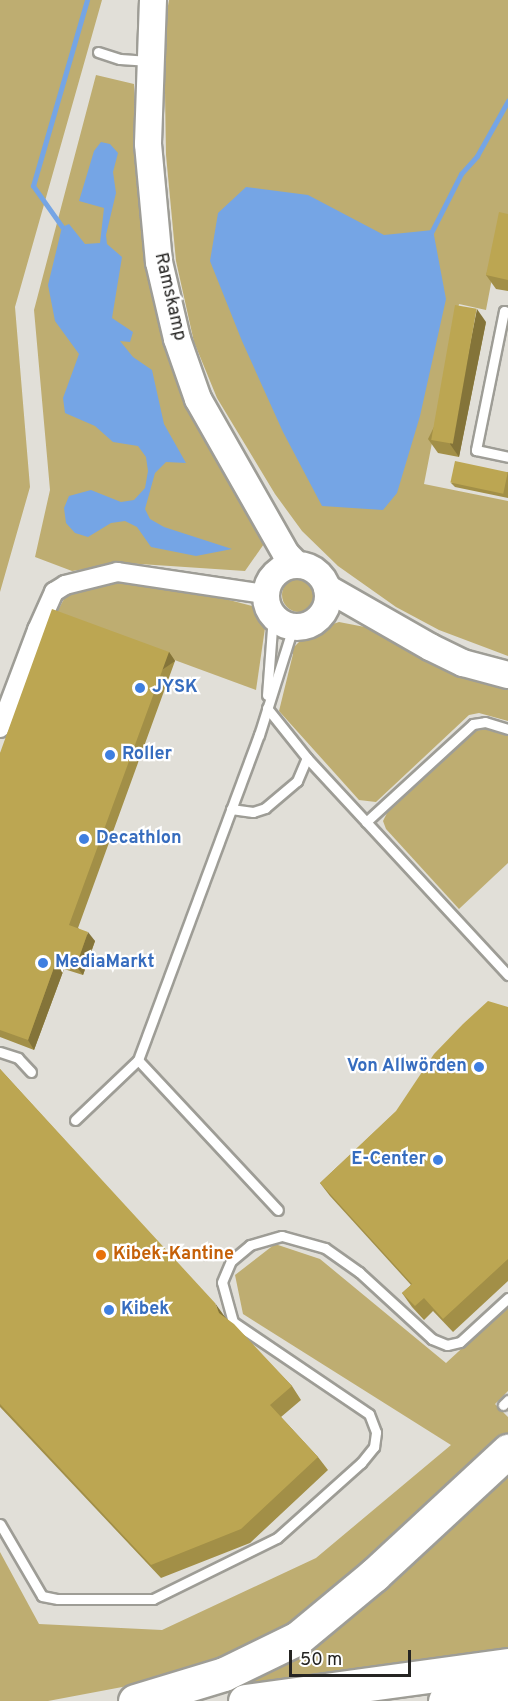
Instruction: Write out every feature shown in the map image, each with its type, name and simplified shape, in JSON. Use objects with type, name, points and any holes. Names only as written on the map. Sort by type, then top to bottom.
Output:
[{"type":"highway","points":[[135,1701],[224,1674],[298,1638],[374,1575],[508,1451]]},
{"type":"highway","points":[[244,1701],[508,1665]]},
{"type":"highway","points":[[445,1701],[508,1692]]},
{"type":"street","name":"Ramskamp","points":[[153,0],[149,61],[148,144],[159,262],[177,339],[198,399],[285,554],[296,564],[315,571],[326,599]]},
{"type":"street","points":[[277,612],[275,573],[296,564]]},
{"type":"street","points":[[0,728],[54,592],[65,585],[117,572],[317,620],[326,599],[396,627],[463,663],[508,675]]},
{"type":"lane","points":[[98,52],[120,59],[149,61]]},
{"type":"lane","points":[[508,312],[504,311],[476,450],[508,457]]},
{"type":"lane","points":[[75,1120],[138,1060],[267,712],[277,612]]},
{"type":"lane","points":[[277,612],[267,712],[508,975]]},
{"type":"lane","points":[[366,822],[473,724],[485,722],[508,729]]},
{"type":"lane","points":[[231,808],[253,812],[265,808],[297,781],[307,758]]},
{"type":"lane","points":[[0,1052],[18,1058],[31,1072]]},
{"type":"lane","points":[[138,1060],[278,1210]]},
{"type":"lane","points":[[0,1524],[42,1596],[58,1599],[153,1599],[277,1538],[361,1463],[374,1448],[376,1432],[369,1414],[233,1322],[222,1282],[231,1261],[250,1245],[282,1236],[325,1248],[359,1272],[432,1339],[447,1345],[460,1342],[508,1298]]},
{"type":"shaded area","points":[[0,0],[102,0],[15,307],[30,487],[0,592]]},
{"type":"shaded area","points":[[169,0],[508,0],[508,218],[502,226],[486,310],[459,304],[424,484],[508,501],[508,656],[439,630],[396,607],[338,566],[302,531],[275,494],[217,398],[194,342],[176,261],[166,155],[164,29]]},
{"type":"shaded area","points":[[96,75],[134,84],[137,144],[190,405],[244,510],[266,541],[245,571],[125,563],[72,571],[35,557],[50,490],[34,310]]},
{"type":"shaded area","points":[[299,578],[311,583],[316,595],[311,607],[299,612],[287,607],[282,595],[287,583]]},
{"type":"shaded area","points":[[118,580],[168,584],[256,607],[265,628],[256,690],[55,616],[65,597],[87,586]]},
{"type":"shaded area","points":[[339,622],[375,629],[508,685],[508,721],[479,713],[469,715],[376,802],[359,800],[279,711],[293,654],[290,651],[309,632]]},
{"type":"shaded area","points":[[485,729],[508,736],[508,863],[459,909],[386,829],[383,821],[387,813],[476,731]]},
{"type":"shaded area","points":[[275,1244],[320,1259],[446,1363],[508,1306],[508,1391],[495,1404],[508,1417],[508,1434],[377,1559],[297,1618],[226,1659],[170,1678],[48,1701],[0,1701],[0,1552],[39,1624],[162,1630],[316,1558],[451,1445],[243,1314],[235,1275]]},
{"type":"shaded area","points":[[508,1470],[508,1648],[241,1684],[321,1641]]},
{"type":"water","points":[[101,142],[110,144],[118,153],[113,172],[116,193],[106,235],[107,244],[122,257],[112,318],[133,332],[130,342],[120,341],[133,357],[152,370],[164,424],[186,463],[166,462],[155,473],[145,509],[150,519],[164,527],[232,549],[196,556],[151,547],[137,527],[125,521],[111,523],[88,537],[75,533],[66,523],[64,508],[69,496],[91,490],[121,502],[134,500],[145,488],[148,471],[146,457],[138,446],[113,442],[95,426],[65,413],[63,398],[79,354],[55,321],[48,285],[62,227],[69,224],[85,244],[100,243],[104,208],[79,201],[94,151]]},
{"type":"water","points":[[246,187],[308,195],[384,235],[433,230],[446,299],[420,416],[397,493],[383,510],[322,506],[283,432],[242,341],[210,261],[218,213]]},
{"type":"building","points":[[499,212],[508,214],[508,280],[486,275]]},
{"type":"building","points":[[455,305],[477,309],[453,444],[431,440]]},
{"type":"building","points":[[455,461],[508,472],[503,494],[450,483]]},
{"type":"building","points":[[52,609],[169,652],[69,925],[88,932],[76,966],[57,959],[28,1040],[0,1030],[0,753]]},
{"type":"building","name":"E-Center","points":[[488,1001],[508,1007],[508,1259],[443,1319],[424,1298],[415,1306],[402,1293],[412,1284],[320,1183],[396,1111],[434,1054]]},
{"type":"building","name":"Kibek","points":[[0,1069],[215,1303],[219,1313],[234,1324],[292,1386],[270,1405],[318,1457],[241,1529],[151,1565],[0,1404]]},
{"type":"waterway","points":[[62,227],[33,186],[87,0]]},
{"type":"waterway","points":[[431,233],[461,174],[477,156],[508,101]]},
{"type":"place","name":"JYSK","points":[[140,688]]},
{"type":"place","name":"Roller","points":[[110,755]]},
{"type":"place","name":"Decathlon","points":[[84,839]]},
{"type":"place","name":"MediaMarkt","points":[[43,963]]},
{"type":"place","name":"Von Allwörden","points":[[479,1067]]},
{"type":"place","name":"E-Center","points":[[438,1160]]},
{"type":"place","name":"Kibek-Kantine","points":[[101,1255]]},
{"type":"place","name":"Kibek","points":[[109,1310]]}]
